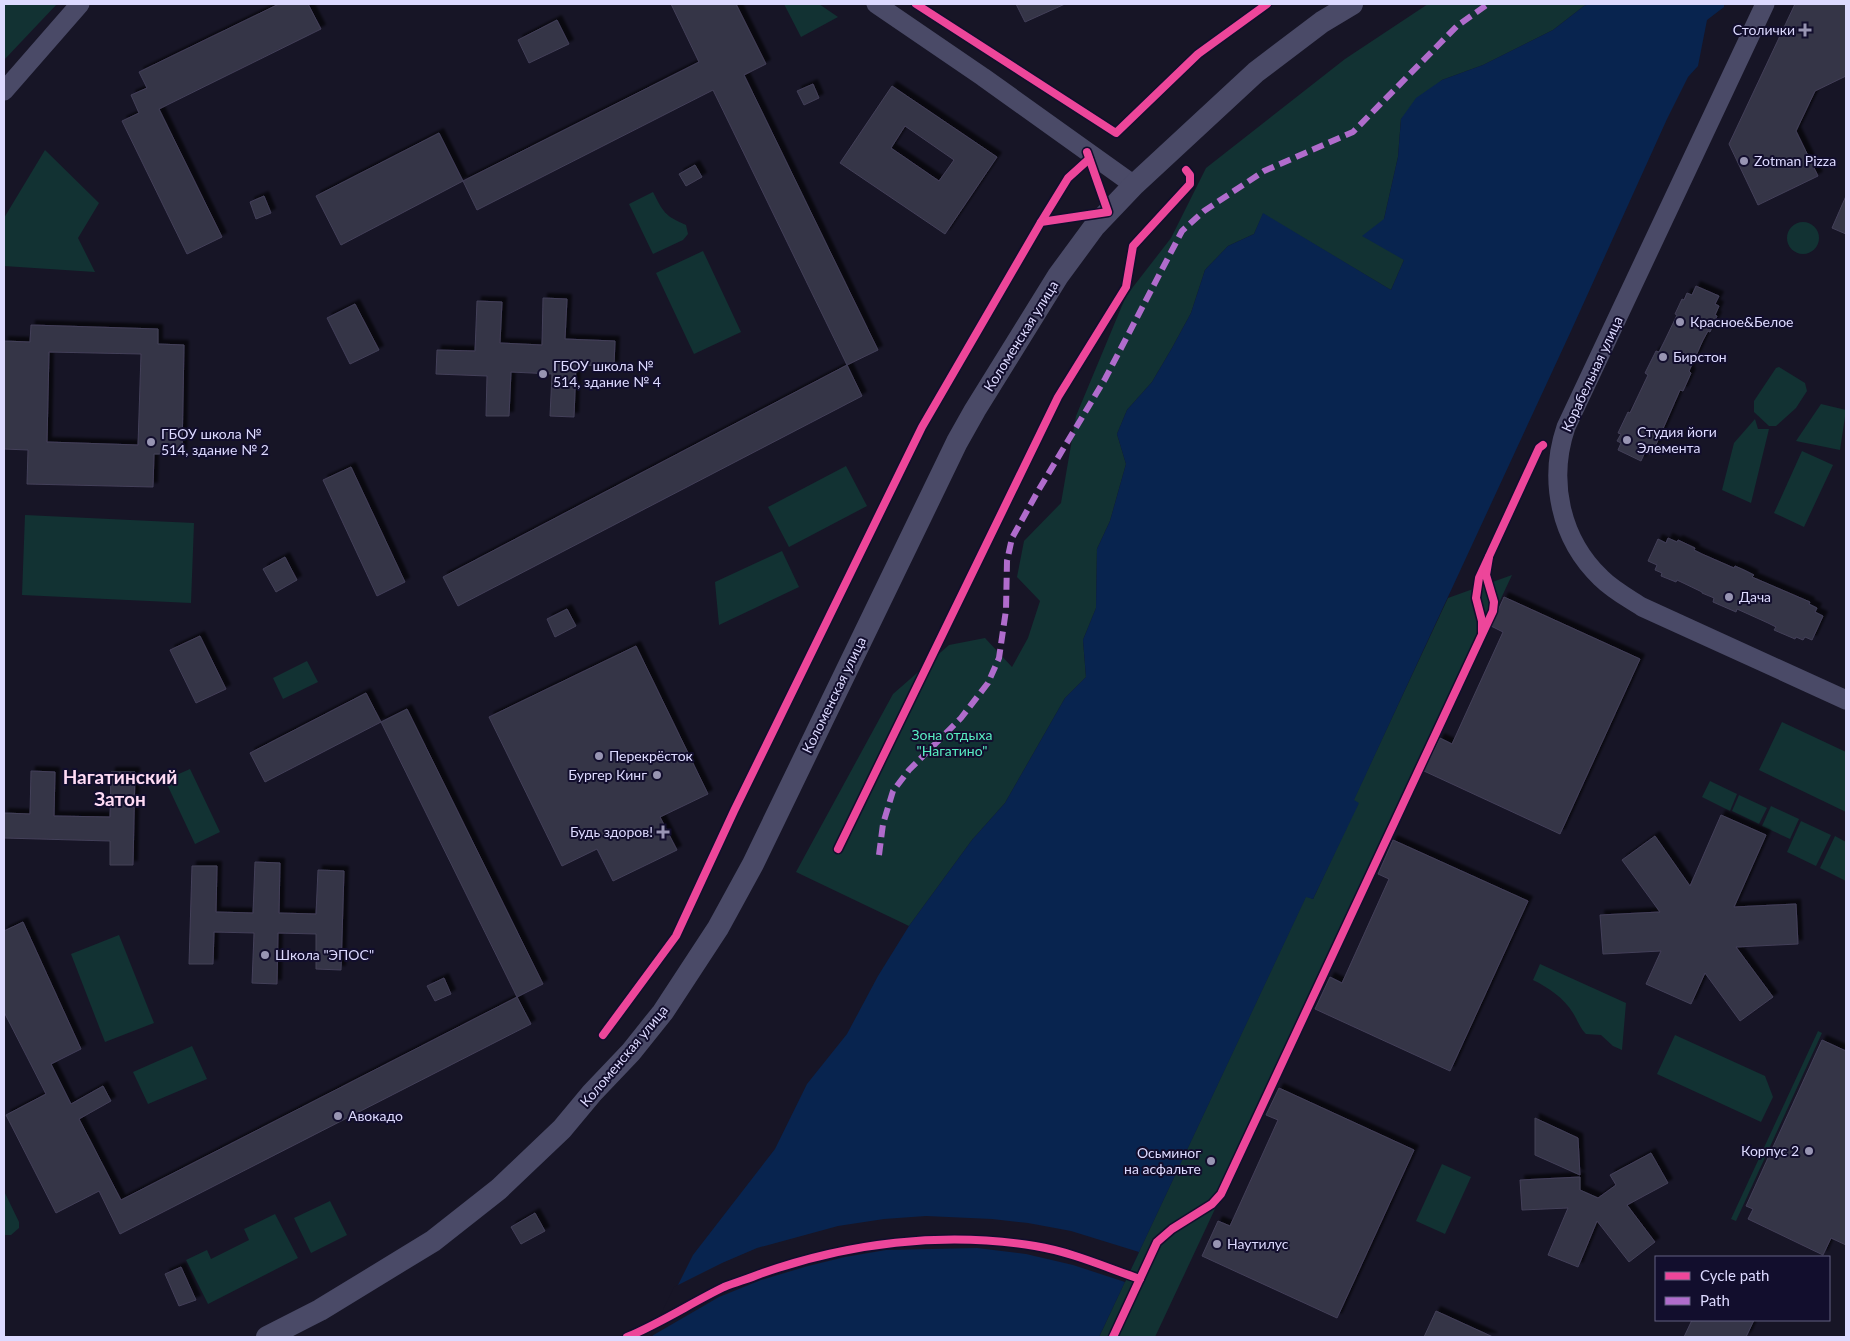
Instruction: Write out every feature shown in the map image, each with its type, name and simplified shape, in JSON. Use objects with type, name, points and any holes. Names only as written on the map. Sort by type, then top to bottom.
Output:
[{"type":"street","points":[[4,91],[80,4]]},
{"type":"street","points":[[876,4],[976,72],[1134,185]]},
{"type":"street","name":"Коломенская улица","points":[[267,1337],[320,1310],[433,1241],[499,1189],[562,1129],[592,1093],[631,1052],[668,1005],[718,928],[753,864],[891,577],[975,410],[1058,276],[1094,226],[1134,185],[1256,72],[1322,22],[1352,4]]},
{"type":"street","name":"Корабельная улица","points":[[1765,4],[1566,427],[1557,466],[1558,492],[1563,518],[1578,551],[1589,565],[1615,590],[1642,607],[1846,700]]},
{"type":"green space","points":[[4,4],[57,4],[4,60]]},
{"type":"green space","points":[[784,4],[819,4],[838,17],[801,37]]},
{"type":"green space","name":"Зона отдыха \"Нагатино\"","points":[[1428,4],[1589,4],[1553,30],[1483,65],[1442,80],[1401,119],[1398,157],[1384,219],[1404,260],[1391,290],[1263,214],[1254,234],[1228,246],[1205,270],[1191,313],[1152,382],[1127,410],[1117,434],[1126,464],[1110,521],[1097,549],[1096,608],[1083,640],[1086,677],[1065,698],[1005,803],[972,840],[909,926],[796,872],[893,694],[949,645],[985,638],[1012,667],[1028,638],[1040,601],[1017,577],[1024,541],[1061,503],[1076,416],[1126,296],[1171,238],[1206,168],[1345,59]]},
{"type":"green space","points":[[45,150],[99,203],[78,238],[95,272],[4,266],[4,218]]},
{"type":"green space","points":[[653,192],[665,213],[686,225],[688,234],[683,240],[653,254],[629,204]]},
{"type":"green space","points":[[1803,222],[1809,223],[1814,227],[1818,232],[1818,244],[1814,249],[1809,253],[1803,254],[1797,253],[1792,249],[1788,244],[1787,238],[1788,232],[1792,227],[1797,223]]},
{"type":"green space","points":[[703,251],[741,332],[694,354],[656,273]]},
{"type":"green space","points":[[1779,367],[1805,383],[1807,391],[1796,408],[1776,426],[1769,426],[1754,412],[1754,401],[1776,368]]},
{"type":"green space","points":[[1821,404],[1846,410],[1840,450],[1796,441]]},
{"type":"green space","points":[[1755,419],[1758,429],[1769,429],[1751,503],[1722,490],[1734,443]]},
{"type":"green space","points":[[1802,451],[1833,465],[1804,527],[1774,513]]},
{"type":"green space","points":[[846,466],[867,506],[789,547],[768,507]]},
{"type":"green space","points":[[25,515],[194,523],[191,603],[22,595]]},
{"type":"green space","points":[[782,551],[799,587],[719,625],[715,582]]},
{"type":"green space","points":[[1512,575],[1155,1337],[1099,1337],[1306,896],[1313,899],[1358,803],[1353,801],[1448,598]]},
{"type":"green space","points":[[307,661],[318,682],[283,699],[273,678]]},
{"type":"green space","points":[[1782,722],[1846,752],[1846,812],[1759,770]]},
{"type":"green space","points":[[190,769],[220,832],[195,844],[165,780]]},
{"type":"green space","points":[[1710,781],[1737,794],[1730,811],[1702,797]]},
{"type":"green space","points":[[1739,795],[1767,808],[1759,824],[1732,811]]},
{"type":"green space","points":[[1771,806],[1799,819],[1790,839],[1762,826]]},
{"type":"green space","points":[[1801,821],[1831,835],[1816,866],[1787,852]]},
{"type":"green space","points":[[1835,836],[1846,842],[1846,881],[1820,868]]},
{"type":"green space","points":[[119,935],[154,1023],[105,1042],[71,954]]},
{"type":"green space","points":[[1540,964],[1626,1003],[1622,1050],[1613,1046],[1601,1035],[1586,1034],[1561,998],[1533,980]]},
{"type":"green space","points":[[1818,1031],[1822,1033],[1736,1221],[1731,1219]]},
{"type":"green space","points":[[1675,1035],[1765,1076],[1773,1097],[1761,1122],[1657,1074]]},
{"type":"green space","points":[[192,1046],[207,1079],[148,1104],[133,1072]]},
{"type":"green space","points":[[1442,1164],[1471,1177],[1445,1234],[1416,1221]]},
{"type":"green space","points":[[4,1191],[19,1222],[19,1228],[11,1235],[4,1235]]},
{"type":"green space","points":[[330,1201],[347,1235],[311,1253],[294,1218]]},
{"type":"green space","points":[[275,1214],[298,1258],[208,1304],[186,1260],[207,1250],[211,1259],[249,1240],[244,1229]]},
{"type":"water","points":[[1589,4],[1724,4],[1724,7],[1707,20],[1698,66],[1688,77],[1667,119],[1354,800],[1359,803],[1313,899],[1306,897],[1099,1337],[652,1337],[693,1255],[775,1149],[807,1084],[847,1034],[878,976],[909,926],[972,840],[1005,803],[1065,698],[1086,677],[1083,640],[1096,608],[1097,549],[1110,521],[1126,464],[1117,434],[1127,410],[1152,382],[1191,313],[1205,270],[1228,246],[1254,234],[1263,213],[1391,290],[1404,260],[1362,236],[1384,219],[1398,157],[1401,119],[1416,98],[1442,80],[1483,65],[1553,30]]},
{"type":"pier","points":[[926,1216],[992,1219],[1028,1223],[1071,1231],[1139,1252],[1125,1282],[1073,1265],[1026,1254],[977,1248],[886,1250],[845,1257],[761,1280],[719,1297],[650,1337],[674,1287],[722,1263],[757,1248],[838,1226],[884,1219]]},
{"type":"building","points":[[279,4],[308,4],[321,29],[159,109],[222,237],[187,254],[122,121],[139,113],[131,95],[147,88],[139,72]]},
{"type":"building","points":[[671,4],[736,4],[766,64],[744,75],[878,350],[847,365],[713,90],[477,210],[463,181],[699,62]]},
{"type":"building","points":[[1016,4],[1065,4],[1025,22]]},
{"type":"building","points":[[1795,4],[1846,4],[1846,76],[1815,91],[1796,131],[1818,176],[1758,205],[1729,144]]},
{"type":"building","points":[[557,20],[569,44],[529,63],[518,40]]},
{"type":"building","points":[[813,84],[819,98],[804,105],[797,91]]},
{"type":"building","points":[[892,86],[997,157],[945,234],[840,163]],"holes":[[[905,126],[954,160],[939,181],[891,148]]]},
{"type":"building","points":[[439,133],[463,181],[341,245],[316,196]]},
{"type":"building","points":[[695,165],[702,177],[686,186],[679,174]]},
{"type":"building","points":[[264,196],[271,213],[256,219],[250,202]]},
{"type":"building","points":[[1846,196],[1846,234],[1832,228]]},
{"type":"building","points":[[1696,286],[1719,296],[1715,304],[1719,306],[1715,315],[1717,316],[1710,332],[1708,331],[1703,340],[1689,371],[1691,373],[1683,391],[1680,390],[1655,447],[1653,447],[1650,454],[1645,452],[1641,461],[1618,450],[1621,443],[1617,441],[1621,434],[1618,433],[1648,375],[1645,373],[1656,351],[1659,352],[1677,315],[1675,314],[1682,299],[1684,300],[1687,293],[1692,295]]},
{"type":"building","points":[[543,298],[567,299],[565,339],[615,341],[614,366],[576,365],[574,417],[550,416],[552,374],[511,372],[509,416],[486,416],[487,376],[436,374],[437,350],[475,351],[477,301],[502,302],[500,343],[542,345]]},
{"type":"building","points":[[355,304],[379,350],[350,364],[327,318]]},
{"type":"building","points":[[31,325],[158,329],[158,344],[184,345],[182,454],[154,454],[153,487],[27,484],[28,450],[4,449],[4,341],[30,342]],"holes":[[[49,352],[141,354],[138,445],[47,442]]]},
{"type":"building","points":[[847,365],[862,396],[458,606],[443,577]]},
{"type":"building","points":[[351,467],[405,582],[377,596],[323,480]]},
{"type":"building","points":[[1668,538],[1677,542],[1678,540],[1695,548],[1694,550],[1702,554],[1734,568],[1735,566],[1744,570],[1754,575],[1752,577],[1810,602],[1809,604],[1817,608],[1815,612],[1823,616],[1812,640],[1805,637],[1803,640],[1796,637],[1795,639],[1774,630],[1776,627],[1737,609],[1736,612],[1713,602],[1714,598],[1677,580],[1676,582],[1661,576],[1662,573],[1655,570],[1657,565],[1648,561],[1658,539],[1666,543]]},
{"type":"building","points":[[285,557],[297,580],[276,592],[263,569]]},
{"type":"building","points":[[1504,597],[1640,659],[1560,834],[1424,771],[1440,738],[1452,744],[1503,632],[1491,626]]},
{"type":"building","points":[[567,609],[576,626],[555,637],[547,619]]},
{"type":"building","points":[[200,636],[226,689],[196,703],[170,650]]},
{"type":"building","name":"Перекрёсток","points":[[636,646],[708,794],[660,817],[677,850],[613,881],[597,849],[562,866],[489,717]]},
{"type":"building","points":[[366,693],[381,722],[265,782],[250,753]]},
{"type":"building","points":[[407,709],[543,984],[517,997],[381,722]]},
{"type":"building","points":[[31,771],[55,772],[54,816],[110,817],[111,772],[135,772],[133,865],[110,865],[110,841],[4,838],[4,813],[30,814]]},
{"type":"building","points":[[1721,815],[1766,835],[1734,907],[1796,904],[1798,944],[1736,947],[1773,997],[1740,1021],[1705,973],[1691,1004],[1646,984],[1661,951],[1603,954],[1600,915],[1660,912],[1622,860],[1655,836],[1690,886]]},
{"type":"building","points":[[1393,840],[1528,901],[1450,1071],[1315,1009],[1330,977],[1342,983],[1389,879],[1378,874]]},
{"type":"building","points":[[255,862],[280,863],[279,913],[316,914],[318,870],[344,871],[341,970],[316,969],[316,934],[278,933],[277,984],[252,983],[254,933],[214,932],[213,964],[189,964],[192,866],[217,866],[216,912],[253,913]]},
{"type":"building","points":[[23,922],[81,1049],[51,1064],[71,1104],[103,1086],[111,1101],[79,1119],[121,1200],[517,997],[531,1024],[120,1234],[99,1191],[56,1213],[6,1115],[46,1094],[4,1012],[4,931]]},
{"type":"building","points":[[444,978],[451,994],[435,1001],[427,986]]},
{"type":"building","name":"Корпус 2","points":[[1822,1040],[1846,1051],[1846,1245],[1831,1238],[1823,1255],[1748,1219],[1753,1209],[1746,1206]]},
{"type":"building","points":[[1279,1088],[1414,1150],[1337,1318],[1202,1256],[1218,1221],[1230,1226],[1278,1120],[1266,1115]]},
{"type":"building","points":[[1535,1118],[1578,1138],[1580,1175],[1535,1155]]},
{"type":"building","points":[[1651,1153],[1668,1183],[1627,1205],[1655,1242],[1629,1262],[1597,1221],[1578,1267],[1548,1255],[1568,1208],[1522,1210],[1520,1180],[1580,1177],[1580,1190],[1598,1198],[1616,1185],[1610,1175]]},
{"type":"building","points":[[535,1213],[545,1231],[521,1244],[511,1227]]},
{"type":"building","points":[[181,1267],[196,1300],[179,1306],[165,1274]]},
{"type":"building","points":[[1436,1311],[1493,1337],[1424,1337]]},
{"type":"building","points":[[1692,1321],[1754,1321],[1746,1337],[1684,1337]]},
{"type":"marked path","points":[[879,855],[883,824],[893,791],[909,770],[961,718],[988,683],[999,658],[1006,610],[1007,561],[1012,538],[1105,379],[1182,231],[1204,211],[1264,171],[1353,132],[1457,26],[1488,4]]},
{"type":"cycle path","points":[[916,4],[1116,133],[1198,54],[1267,4]]},
{"type":"cycle path","points":[[603,1035],[676,936],[734,811],[922,427],[1041,222],[1108,212],[1087,152]]},
{"type":"cycle path","points":[[1041,222],[1068,178],[1089,159]]},
{"type":"cycle path","points":[[838,849],[1058,397],[1126,287],[1133,246],[1190,184],[1190,175],[1186,170]]},
{"type":"cycle path","points":[[1482,632],[1482,621],[1476,598],[1479,578],[1539,448],[1543,445]]},
{"type":"cycle path","points":[[1113,1337],[1157,1242],[1172,1229],[1212,1204],[1221,1194],[1493,611],[1494,602],[1486,575],[1489,557]]},
{"type":"cycle path","points":[[627,1337],[652,1326],[724,1287],[760,1274],[827,1254],[896,1243],[930,1240],[965,1240],[1035,1246],[1075,1256],[1140,1279]]},
{"type":"place","name":"Столички","points":[[1805,30]]},
{"type":"place","name":"Zotman Pizza","points":[[1744,161]]},
{"type":"place","name":"Красное&Белое","points":[[1680,322]]},
{"type":"place","name":"Бирстон","points":[[1663,357]]},
{"type":"place","name":"ГБОУ школа № 514, здание № 4","points":[[543,374]]},
{"type":"place","name":"Студия йоги Элемента","points":[[1627,440]]},
{"type":"place","name":"ГБОУ школа № 514, здание № 2","points":[[151,442]]},
{"type":"place","name":"Дача","points":[[1729,597]]},
{"type":"place","name":"Перекрёсток","points":[[599,756]]},
{"type":"place","name":"Бургер Кинг","points":[[657,775]]},
{"type":"place","name":"Будь здоров!","points":[[663,832]]},
{"type":"place","name":"Школа \"ЭПОС\"","points":[[265,955]]},
{"type":"place","name":"Авокадо","points":[[338,1116]]},
{"type":"place","name":"Корпус 2","points":[[1809,1151]]},
{"type":"place","name":"Осьминог на асфальте","points":[[1211,1161]]},
{"type":"place","name":"Наутилус","points":[[1217,1244]]},
{"type":"district","name":"Нагатинский Затон","points":[[120,788]]}]
